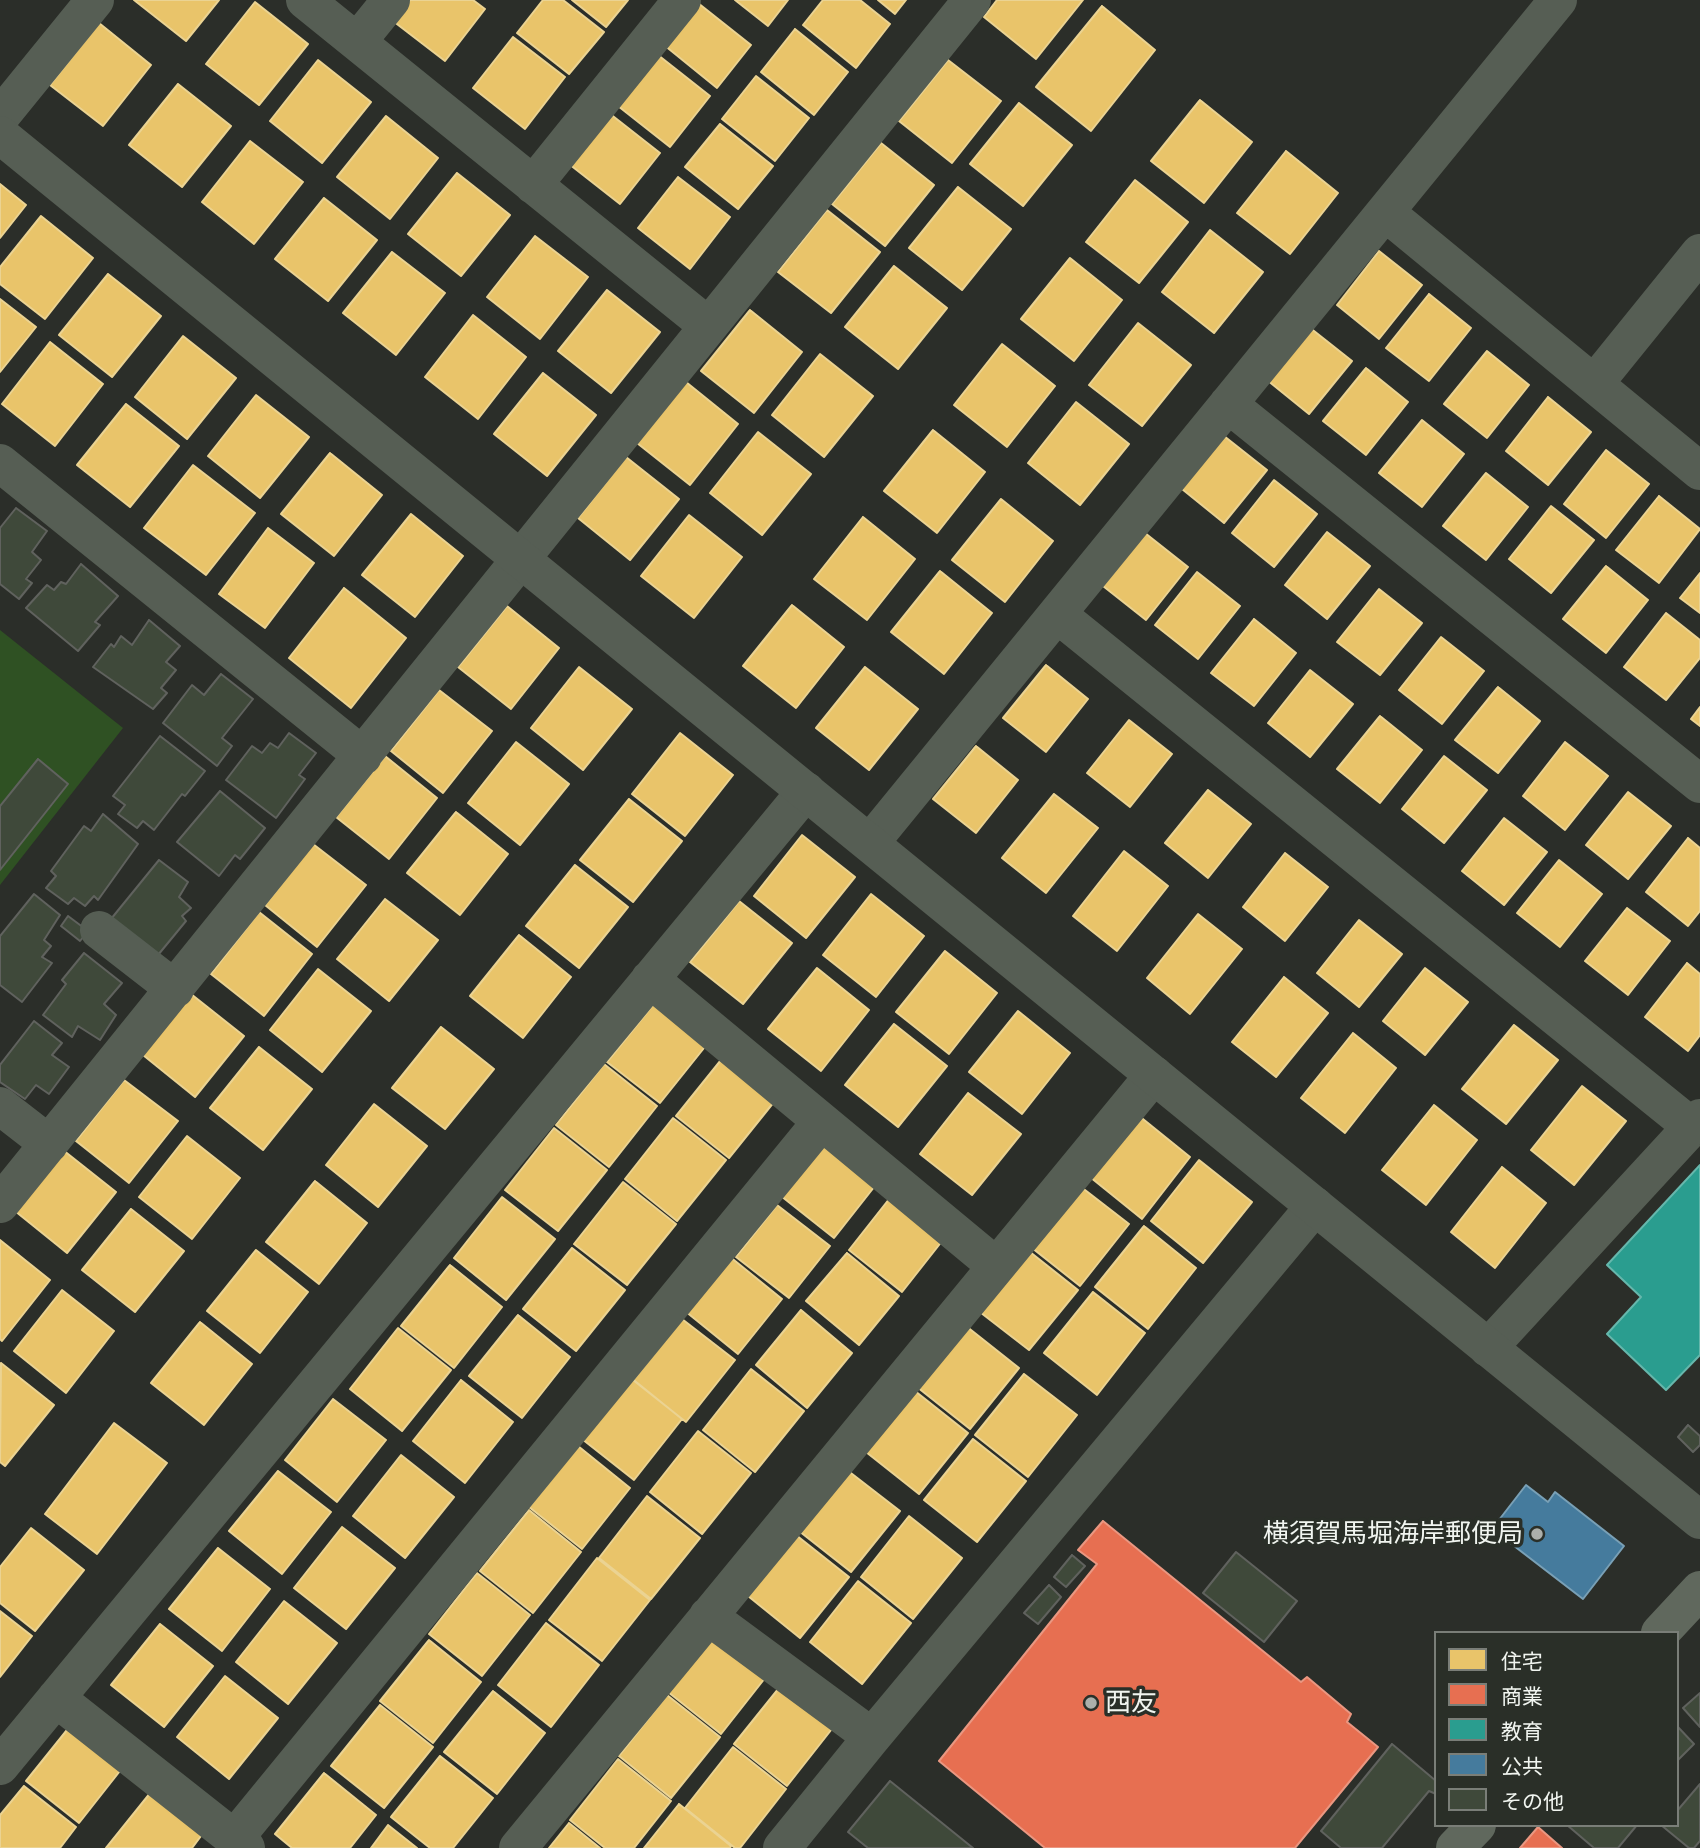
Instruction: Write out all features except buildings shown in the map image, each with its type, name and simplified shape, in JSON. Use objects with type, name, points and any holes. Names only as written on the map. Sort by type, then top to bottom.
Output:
[{"type":"main road","points":[[1662,1631],[1700,1590]]},
{"type":"main road","points":[[1455,1848],[1475,1827]]},
{"type":"street","points":[[0,117],[96,0]]},
{"type":"street","points":[[305,0],[707,325]]},
{"type":"street","points":[[357,42],[391,0]]},
{"type":"street","points":[[533,185],[682,0]]},
{"type":"street","points":[[0,1204],[972,0]]},
{"type":"street","points":[[870,843],[1558,0]]},
{"type":"street","points":[[0,135],[1700,1520]]},
{"type":"street","points":[[1385,212],[1700,471]]},
{"type":"street","points":[[1594,384],[1700,253]]},
{"type":"street","points":[[1228,404],[1700,785]]},
{"type":"street","points":[[0,463],[363,756]]},
{"type":"street","points":[[1057,614],[1696,1122],[1489,1348]]},
{"type":"street","points":[[0,1766],[806,791]]},
{"type":"street","points":[[99,930],[175,989]]},
{"type":"street","points":[[650,979],[996,1266]]},
{"type":"street","points":[[518,1848],[1154,1075]]},
{"type":"street","points":[[0,1106],[49,1144]]},
{"type":"street","points":[[56,1699],[240,1844],[821,1122]]},
{"type":"street","points":[[782,1848],[1315,1206]]},
{"type":"street","points":[[708,1616],[872,1737]]},
{"type":"green space","points":[[0,630],[123,728],[0,885]]},
{"type":"place","name":"横須賀馬堀海岸郵便局","points":[[1537,1534]]},
{"type":"place","name":"西友","points":[[1091,1703]]}]
